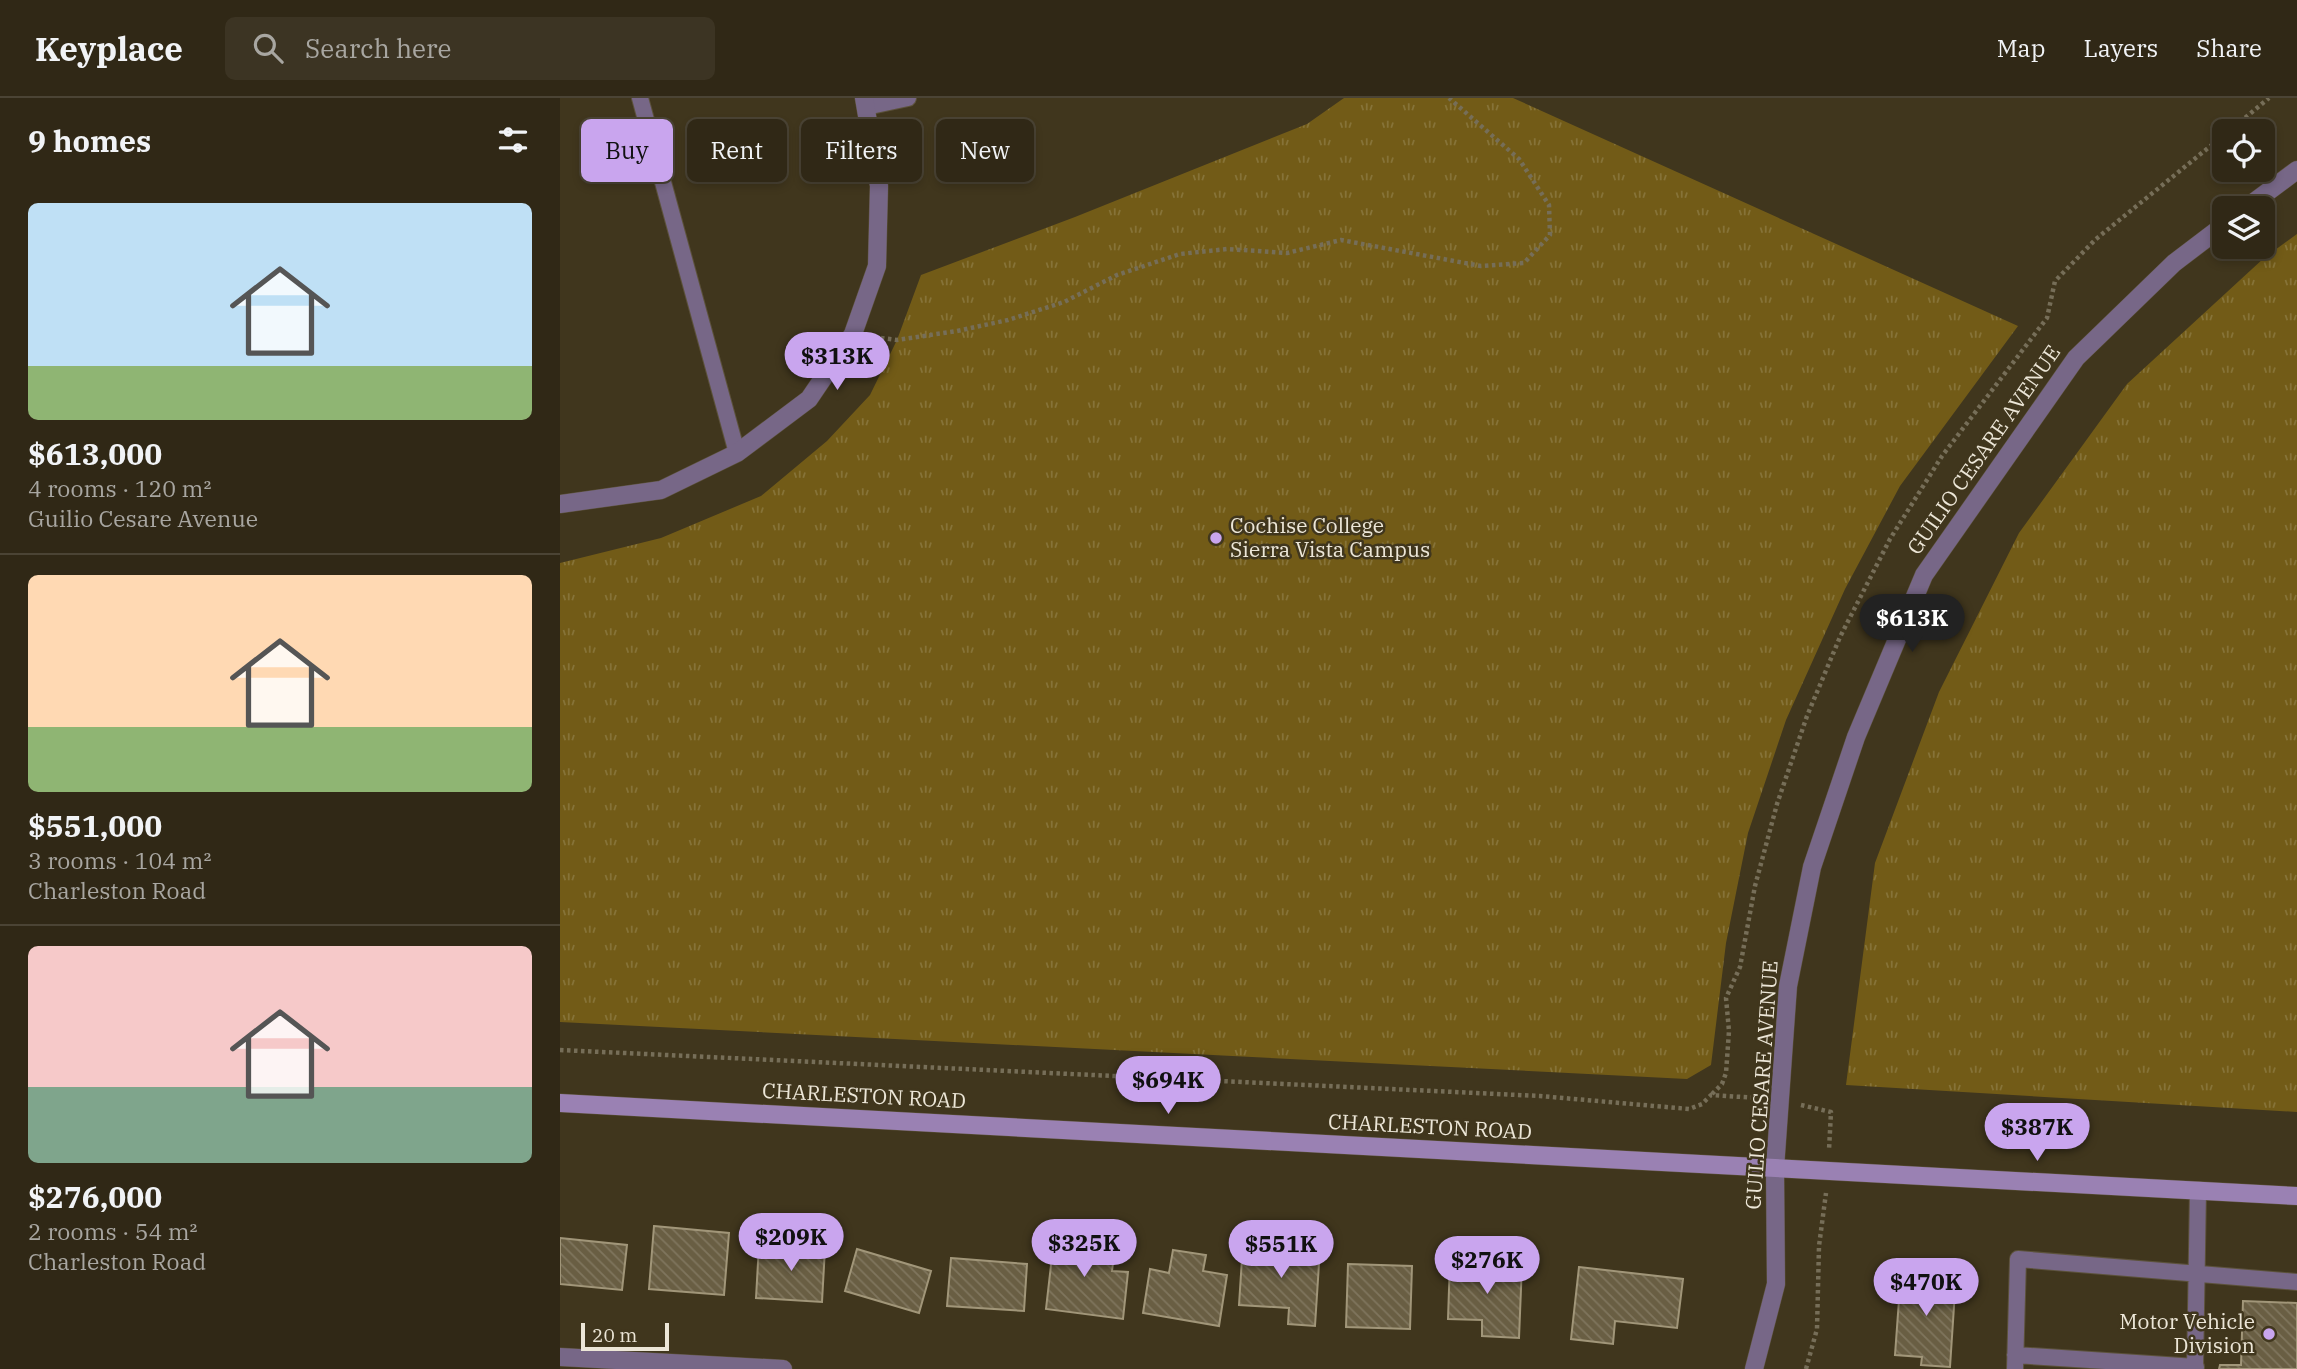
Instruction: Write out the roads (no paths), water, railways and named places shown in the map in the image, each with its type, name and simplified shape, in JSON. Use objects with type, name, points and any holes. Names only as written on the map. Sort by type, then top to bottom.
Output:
[{"type":"main road","name":"CHARLESTON ROAD","points":[[560,1103],[2297,1196]]},
{"type":"street","points":[[560,504],[661,490],[737,453],[809,398],[853,334],[877,265],[879,186],[865,102]]},
{"type":"street","points":[[2262,196],[2297,170]]},
{"type":"street","name":"GUILIO CESARE AVENUE","points":[[1754,1369],[1776,1284],[1775,1168],[1788,986],[1812,867],[1856,737],[1924,575],[2076,358],[2174,263],[2212,234]]},
{"type":"street","points":[[560,1357],[783,1369]]},
{"type":"lane","points":[[640,98],[737,453]]},
{"type":"lane","points":[[865,102],[908,98]]},
{"type":"lane","points":[[2198,1190],[2197,1273],[2196,1368],[2015,1362],[2018,1259],[2197,1273],[2297,1282]]},
{"type":"place","name":"Cochise College Sierra Vista Campus","points":[[1216,538]]},
{"type":"place","name":"Motor Vehicle Division","points":[[2269,1334]]}]
